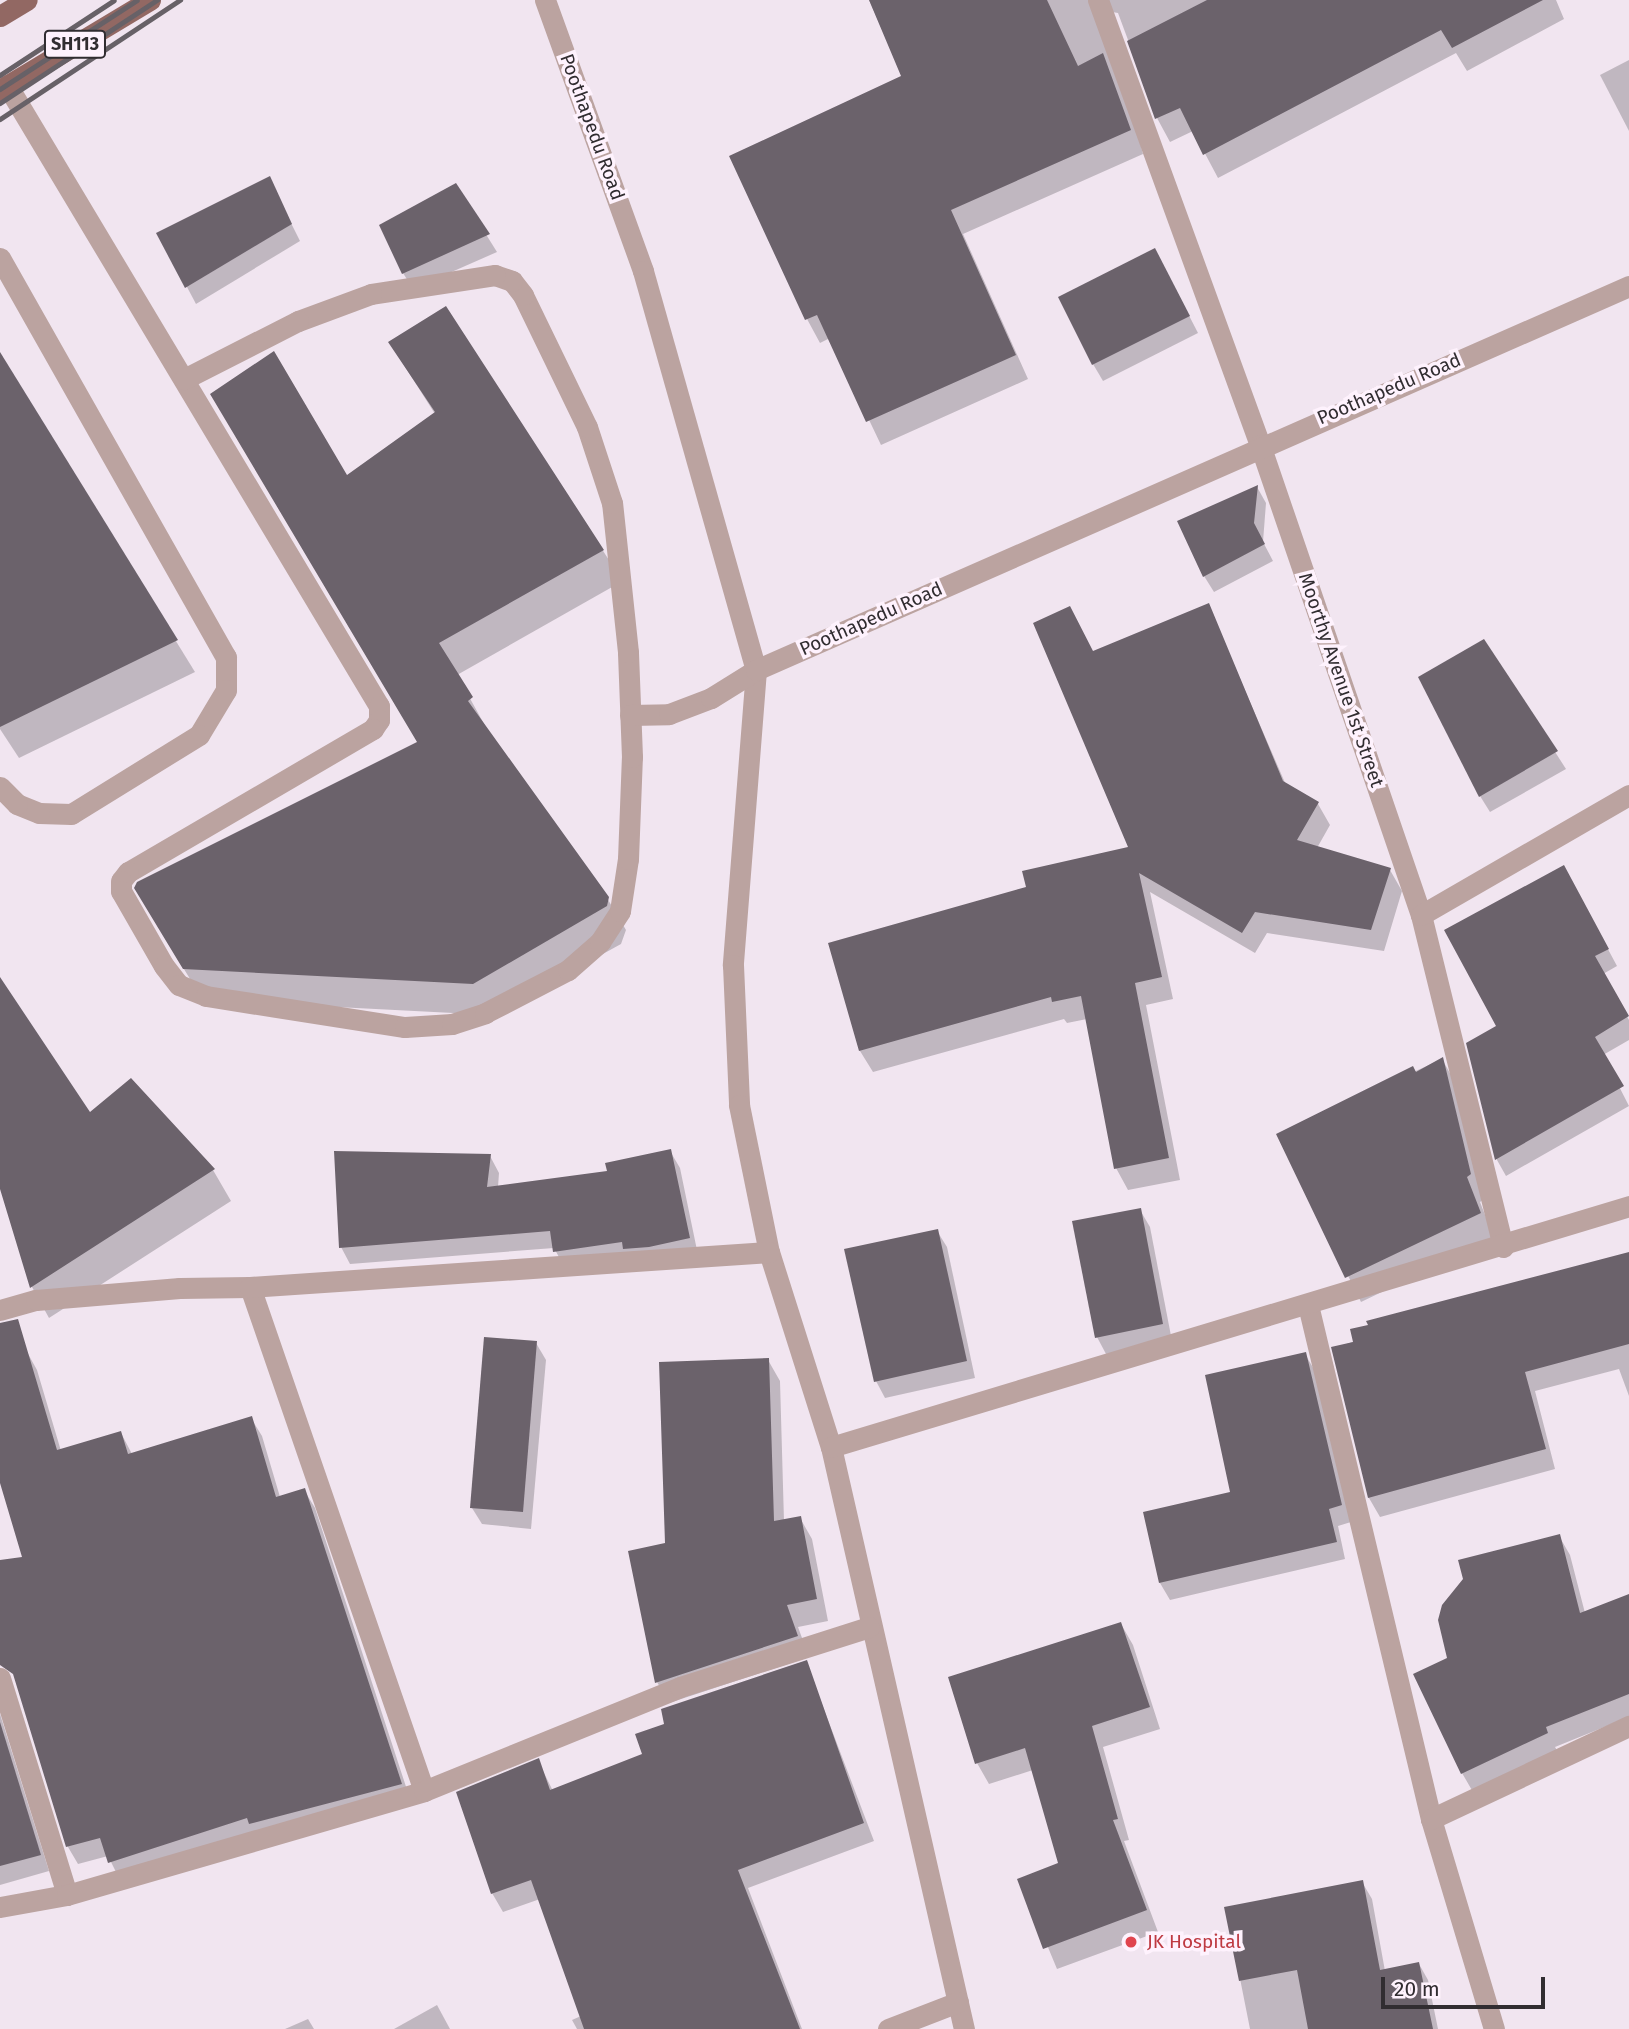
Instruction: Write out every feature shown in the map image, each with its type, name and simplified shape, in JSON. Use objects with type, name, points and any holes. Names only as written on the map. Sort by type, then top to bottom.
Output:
[{"type":"main road","points":[[0,16],[27,0]]},
{"type":"main road","name":"SH113","points":[[3,88],[150,0]]},
{"type":"street","name":"Poothapedu Road","points":[[545,0],[643,271],[757,670],[1260,445],[1629,286]]},
{"type":"street","name":"Moorthy Avenue 1st Street","points":[[1100,1],[1260,445],[1421,915],[1503,1247]]},
{"type":"street","points":[[3,88],[184,379],[376,697],[379,720],[373,729],[128,872],[121,881],[121,891],[179,985],[206,996],[405,1027],[452,1024],[485,1013],[568,970],[600,942],[620,911],[628,859],[630,715],[612,503],[587,427],[512,281],[495,275],[371,294],[298,321],[184,379]]},
{"type":"street","points":[[0,788],[17,804],[40,813],[71,814],[199,735],[226,690],[226,657],[2,267]]},
{"type":"street","points":[[630,715],[669,714],[711,698],[757,670]]},
{"type":"street","points":[[757,670],[733,965],[739,1105],[769,1252],[831,1447],[869,1627],[964,2029]]},
{"type":"street","points":[[1421,915],[1629,794]]},
{"type":"street","points":[[831,1447],[1503,1247],[1629,1206]]},
{"type":"street","points":[[0,1310],[36,1300],[180,1288],[250,1287],[769,1252]]},
{"type":"street","points":[[250,1287],[424,1791]]},
{"type":"street","points":[[1308,1305],[1431,1819],[1494,2029]]},
{"type":"street","points":[[0,1908],[68,1895],[424,1791],[680,1687],[869,1627]]},
{"type":"street","points":[[0,1678],[68,1895]]},
{"type":"street","points":[[1431,1819],[1629,1726]]},
{"type":"street","points":[[888,2029],[958,2002]]},
{"type":"building","points":[[869,0],[1047,0],[1078,66],[1103,53],[1131,130],[951,210],[1016,355],[866,422],[817,315],[805,320],[729,156],[901,76]]},
{"type":"building","points":[[1207,0],[1543,0],[1452,48],[1441,30],[1203,155],[1180,108],[1155,119],[1127,41]]},
{"type":"building","points":[[270,176],[292,224],[185,288],[156,233]]},
{"type":"building","points":[[456,183],[490,234],[402,274],[379,225]]},
{"type":"building","points":[[1155,248],[1190,316],[1092,365],[1058,297]]},
{"type":"building","points":[[446,306],[604,550],[439,643],[473,697],[468,701],[609,897],[607,906],[473,984],[183,969],[134,888],[137,882],[417,742],[210,394],[274,351],[347,475],[435,412],[388,342]]},
{"type":"building","points":[[0,352],[178,640],[0,727]]},
{"type":"building","points":[[1258,485],[1254,523],[1265,544],[1203,577],[1177,521]]},
{"type":"building","points":[[1209,603],[1283,781],[1319,802],[1297,840],[1391,868],[1371,930],[1255,912],[1242,933],[1139,873],[1162,977],[1135,983],[1169,1158],[1114,1169],[1081,996],[1052,1002],[1051,997],[859,1051],[828,943],[1026,887],[1022,871],[1128,847],[1033,623],[1070,606],[1093,651]]},
{"type":"building","points":[[1484,639],[1558,751],[1479,797],[1418,677]]},
{"type":"building","points":[[1564,865],[1609,949],[1595,956],[1629,1016],[1595,1037],[1624,1086],[1495,1160],[1466,1043],[1496,1026],[1444,930]]},
{"type":"building","points":[[0,977],[90,1112],[131,1078],[215,1169],[30,1288],[0,1189]]},
{"type":"building","points":[[1443,1057],[1471,1174],[1467,1177],[1481,1213],[1345,1278],[1276,1134],[1413,1066],[1416,1072]]},
{"type":"building","points":[[671,1149],[690,1238],[649,1247],[623,1249],[622,1242],[553,1252],[550,1231],[339,1248],[334,1151],[491,1154],[487,1187],[607,1171],[605,1163]]},
{"type":"building","points":[[1141,1208],[1163,1324],[1095,1338],[1072,1221]]},
{"type":"building","points":[[938,1229],[967,1361],[874,1382],[844,1249]]},
{"type":"building","points":[[1629,1252],[1629,1344],[1525,1372],[1546,1449],[1368,1498],[1331,1347],[1353,1342],[1350,1329],[1368,1325],[1366,1321]]},
{"type":"building","points":[[18,1319],[57,1450],[121,1431],[128,1454],[252,1416],[276,1497],[305,1488],[402,1784],[249,1824],[247,1818],[108,1863],[100,1838],[66,1847],[13,1674],[0,1665],[0,1560],[22,1557],[0,1483],[0,1323]]},
{"type":"building","points":[[484,1337],[537,1341],[523,1512],[470,1508]]},
{"type":"building","points":[[1306,1352],[1342,1505],[1329,1509],[1337,1542],[1159,1583],[1143,1512],[1230,1492],[1205,1375]]},
{"type":"building","points":[[769,1358],[774,1521],[801,1516],[817,1599],[787,1605],[798,1636],[655,1683],[628,1551],[665,1543],[659,1362]]},
{"type":"building","points":[[1560,1534],[1580,1613],[1629,1594],[1629,1694],[1546,1727],[1548,1733],[1461,1774],[1413,1674],[1447,1658],[1438,1620],[1442,1605],[1463,1579],[1458,1560]]},
{"type":"building","points":[[1121,1622],[1150,1707],[1092,1726],[1118,1819],[1113,1820],[1147,1910],[1043,1949],[1017,1879],[1058,1863],[1025,1748],[975,1764],[948,1677]]},
{"type":"building","points":[[807,1660],[864,1823],[738,1870],[800,2029],[584,2029],[531,1880],[491,1894],[456,1792],[539,1758],[550,1790],[642,1754],[635,1734],[664,1724],[661,1709]]},
{"type":"building","points":[[0,1722],[41,1855],[0,1866]]},
{"type":"building","points":[[1363,1880],[1380,1970],[1419,1962],[1433,2029],[1308,2029],[1297,1970],[1239,1981],[1224,1907]]},
{"type":"railway","points":[[0,75],[114,0]]},
{"type":"railway","points":[[0,89],[137,0]]},
{"type":"railway","points":[[0,103],[157,0]]},
{"type":"railway","points":[[0,119],[180,0]]},
{"type":"place","name":"JK Hospital","points":[[1131,1942]]}]
